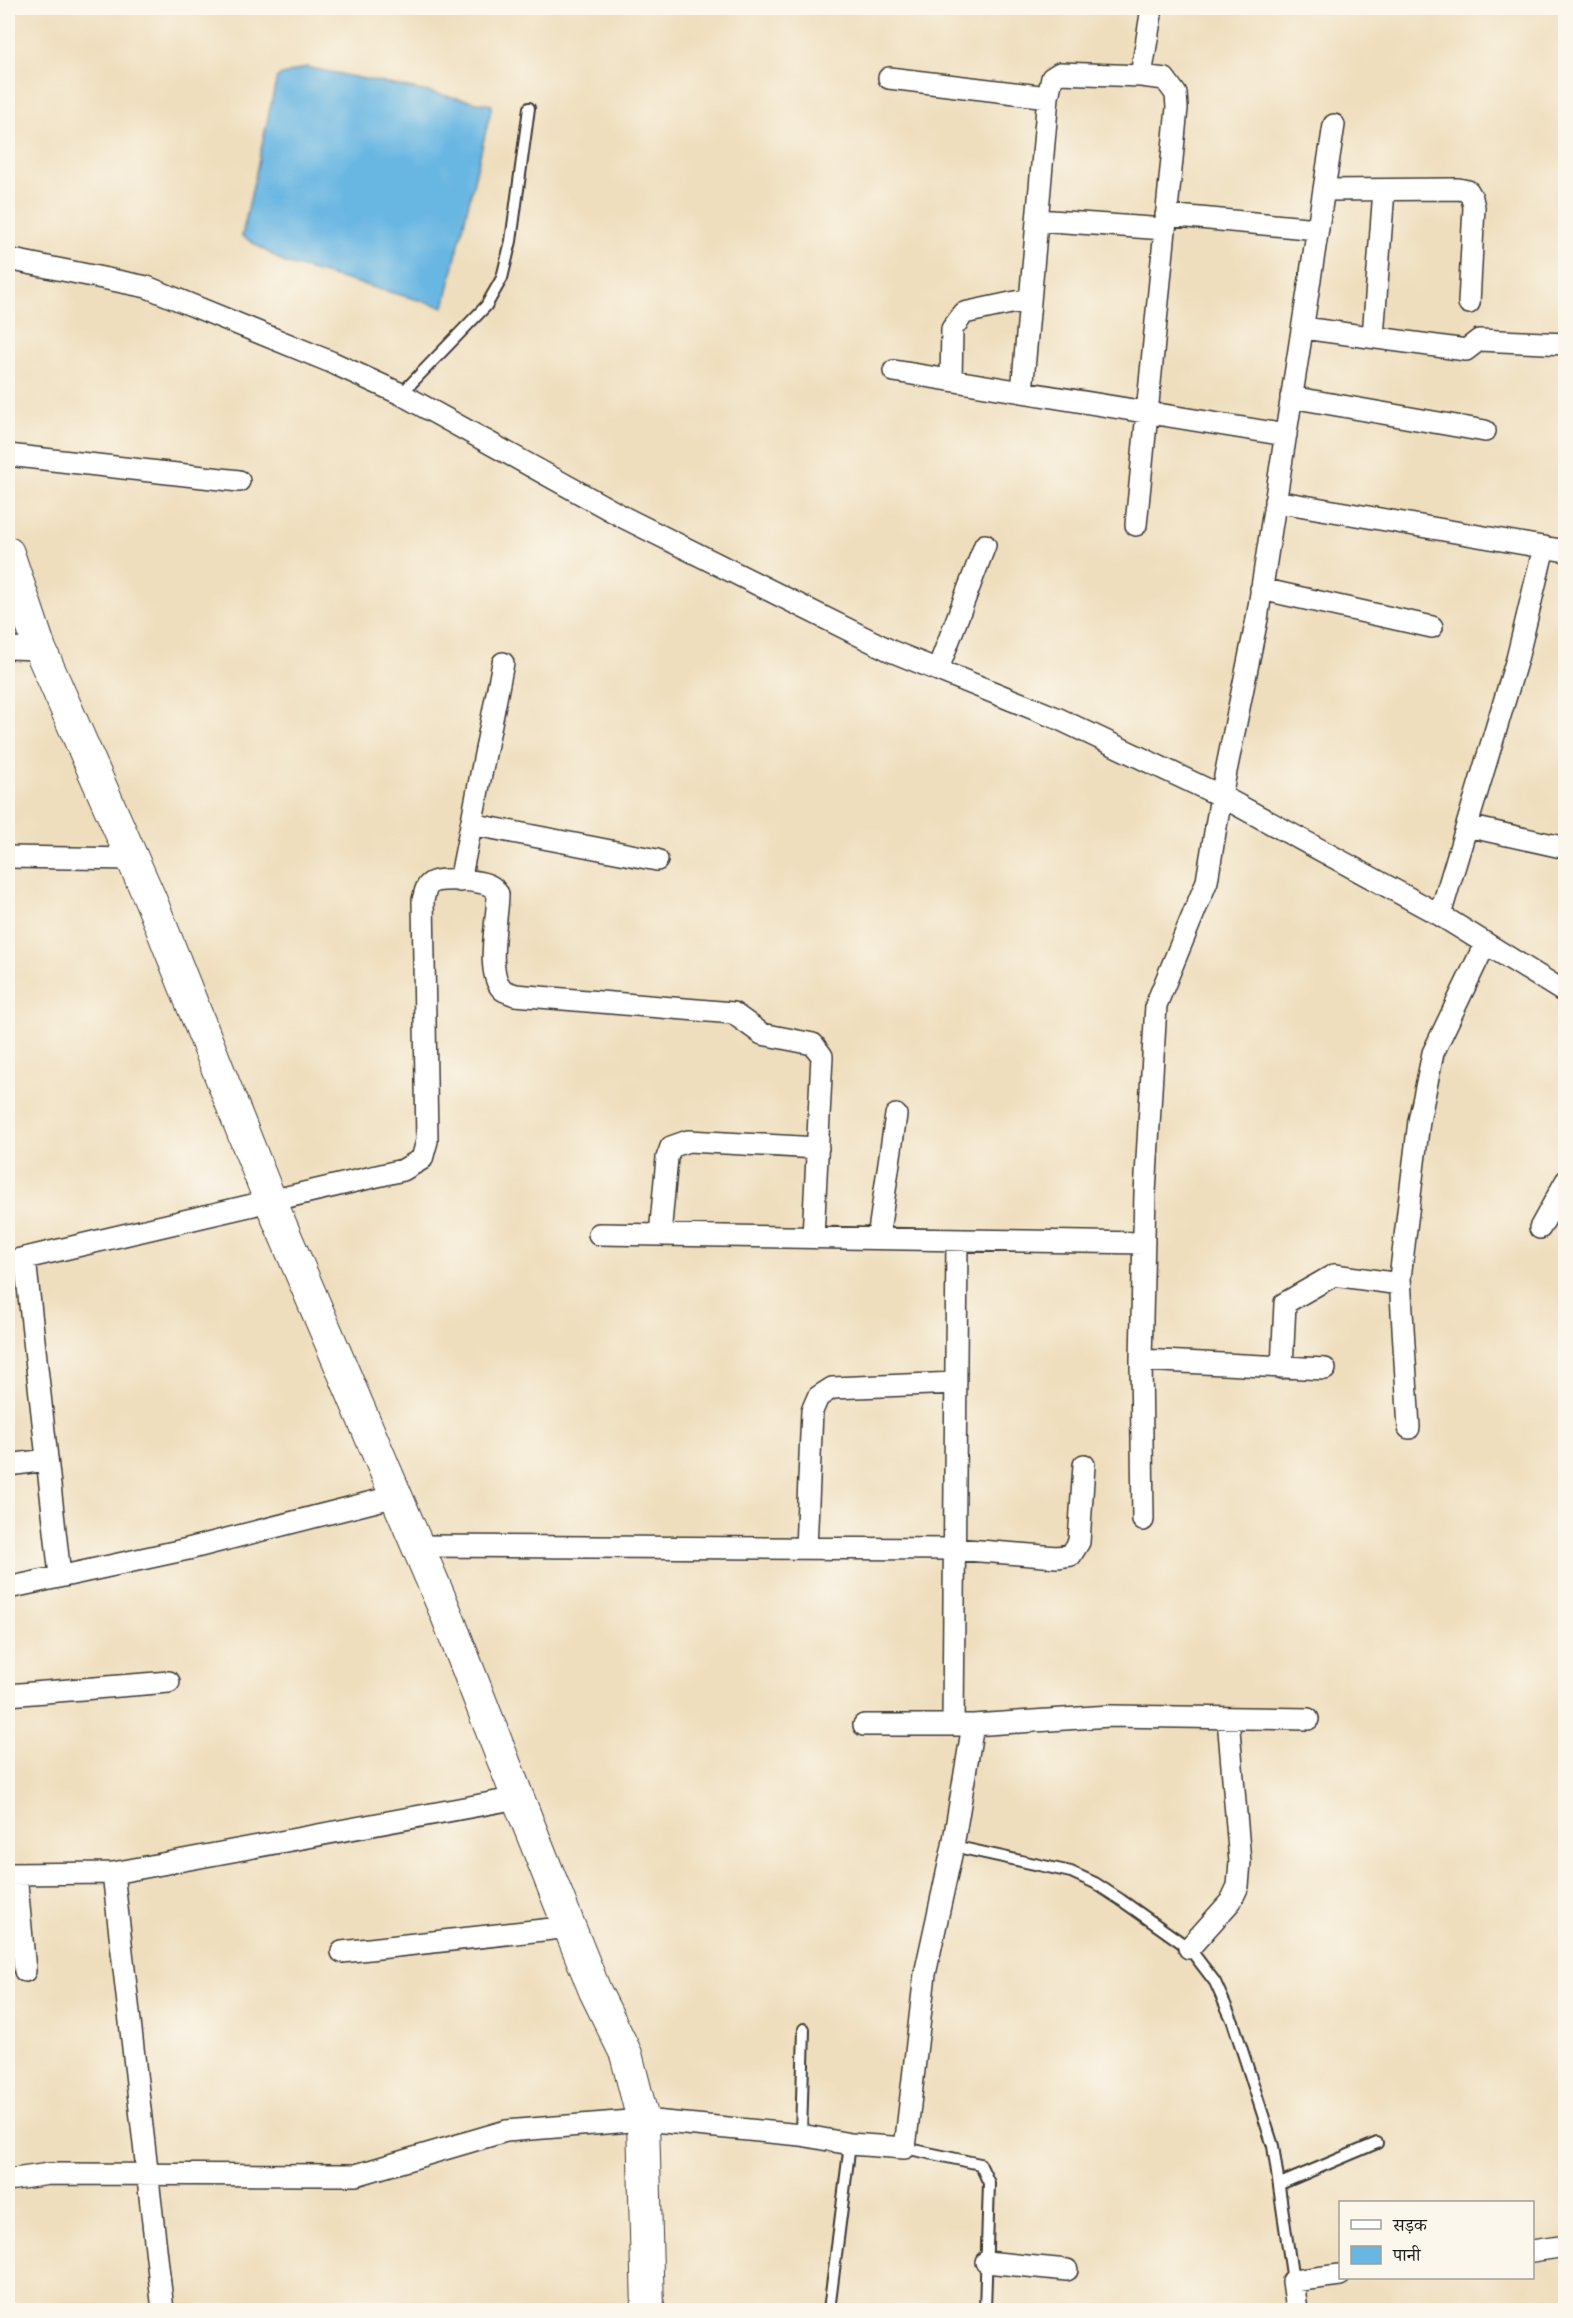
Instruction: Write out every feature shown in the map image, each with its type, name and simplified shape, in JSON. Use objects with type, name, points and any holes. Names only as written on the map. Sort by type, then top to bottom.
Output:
[{"type":"main road","points":[[8,553],[40,649],[151,901],[270,1200],[446,1612],[596,1991],[627,2054],[643,2120],[648,2310]]},
{"type":"street","points":[[1141,75],[1152,8]]},
{"type":"street","points":[[1022,392],[1048,97],[1052,78],[1060,73],[1141,75],[1165,79],[1176,94],[1177,108],[1136,525]]},
{"type":"street","points":[[889,78],[1048,97]]},
{"type":"street","points":[[1143,1520],[1141,1360],[1144,1243],[1156,1005],[1207,881],[1221,796],[1262,589],[1334,125]]},
{"type":"street","points":[[1324,190],[1458,189],[1468,192],[1473,198],[1474,207],[1469,303]]},
{"type":"street","points":[[1373,338],[1384,190]]},
{"type":"street","points":[[1037,220],[1165,222],[1318,229]]},
{"type":"street","points":[[8,259],[147,287],[331,362],[401,394],[624,518],[891,651],[1059,719],[1221,796],[1440,915],[1566,993]]},
{"type":"street","points":[[951,380],[952,329],[964,313],[1030,299]]},
{"type":"street","points":[[1303,328],[1466,351],[1479,340],[1566,344]]},
{"type":"street","points":[[894,371],[1286,435]]},
{"type":"street","points":[[1292,397],[1485,430]]},
{"type":"street","points":[[8,455],[238,481]]},
{"type":"street","points":[[1275,501],[1566,551]]},
{"type":"street","points":[[938,669],[985,545]]},
{"type":"street","points":[[1440,915],[1516,659],[1544,547]]},
{"type":"street","points":[[1262,589],[1432,627]]},
{"type":"street","points":[[8,648],[40,649]]},
{"type":"street","points":[[460,881],[503,663]]},
{"type":"street","points":[[471,824],[657,860]]},
{"type":"street","points":[[1467,826],[1566,848]]},
{"type":"street","points":[[8,856],[132,859]]},
{"type":"street","points":[[60,1576],[47,1460],[16,1260],[403,1170],[422,1159],[427,1141],[423,900],[426,888],[432,882],[460,881],[484,883],[494,887],[498,894],[493,966],[495,978],[502,989],[515,995],[734,1013],[762,1034],[813,1044],[820,1050],[822,1056],[813,1237]]},
{"type":"street","points":[[1409,1428],[1400,1284],[1419,1121],[1433,1053],[1485,944]]},
{"type":"street","points":[[878,1238],[896,1115]]},
{"type":"street","points":[[660,1235],[667,1158],[671,1147],[688,1141],[818,1148]]},
{"type":"street","points":[[1540,1228],[1566,1181]]},
{"type":"street","points":[[599,1233],[1144,1243]]},
{"type":"street","points":[[8,2180],[49,2174],[356,2175],[506,2131],[643,2120],[801,2134],[850,2144],[905,2148],[925,1974],[953,1846],[963,1725],[954,1549],[957,1240]]},
{"type":"street","points":[[1282,1368],[1285,1303],[1334,1275],[1400,1284]]},
{"type":"street","points":[[1141,1360],[1325,1369]]},
{"type":"street","points":[[806,1548],[812,1411],[818,1397],[832,1388],[956,1383]]},
{"type":"street","points":[[8,1465],[47,1460]]},
{"type":"street","points":[[418,1546],[954,1549],[1057,1557],[1071,1555],[1079,1542],[1084,1465]]},
{"type":"street","points":[[8,1588],[188,1549],[396,1496]]},
{"type":"street","points":[[8,1695],[169,1682]]},
{"type":"street","points":[[864,1725],[963,1725],[1110,1716],[1308,1719]]},
{"type":"street","points":[[1189,1948],[1231,1901],[1238,1886],[1240,1862],[1228,1718]]},
{"type":"street","points":[[25,1971],[12,1874],[113,1873],[518,1798]]},
{"type":"street","points":[[113,1873],[163,2310]]},
{"type":"street","points":[[342,1952],[570,1927]]},
{"type":"street","points":[[1534,2250],[1566,2246]]},
{"type":"street","points":[[986,2262],[1067,2270]]},
{"type":"street","points":[[1297,2310],[1293,2281],[1339,2275]]},
{"type":"lane","points":[[401,394],[486,306],[502,279],[511,241],[529,108]]},
{"type":"lane","points":[[953,1846],[1071,1872],[1095,1883],[1189,1948],[1215,1982],[1233,2022],[1274,2146],[1293,2281]]},
{"type":"lane","points":[[801,2134],[804,2029]]},
{"type":"lane","points":[[1280,2184],[1377,2143]]},
{"type":"lane","points":[[829,2310],[850,2144]]},
{"type":"lane","points":[[905,2148],[980,2164],[989,2183],[985,2310]]},
{"type":"water","points":[[306,67],[492,105],[444,307],[285,263],[242,236],[277,77]]}]
